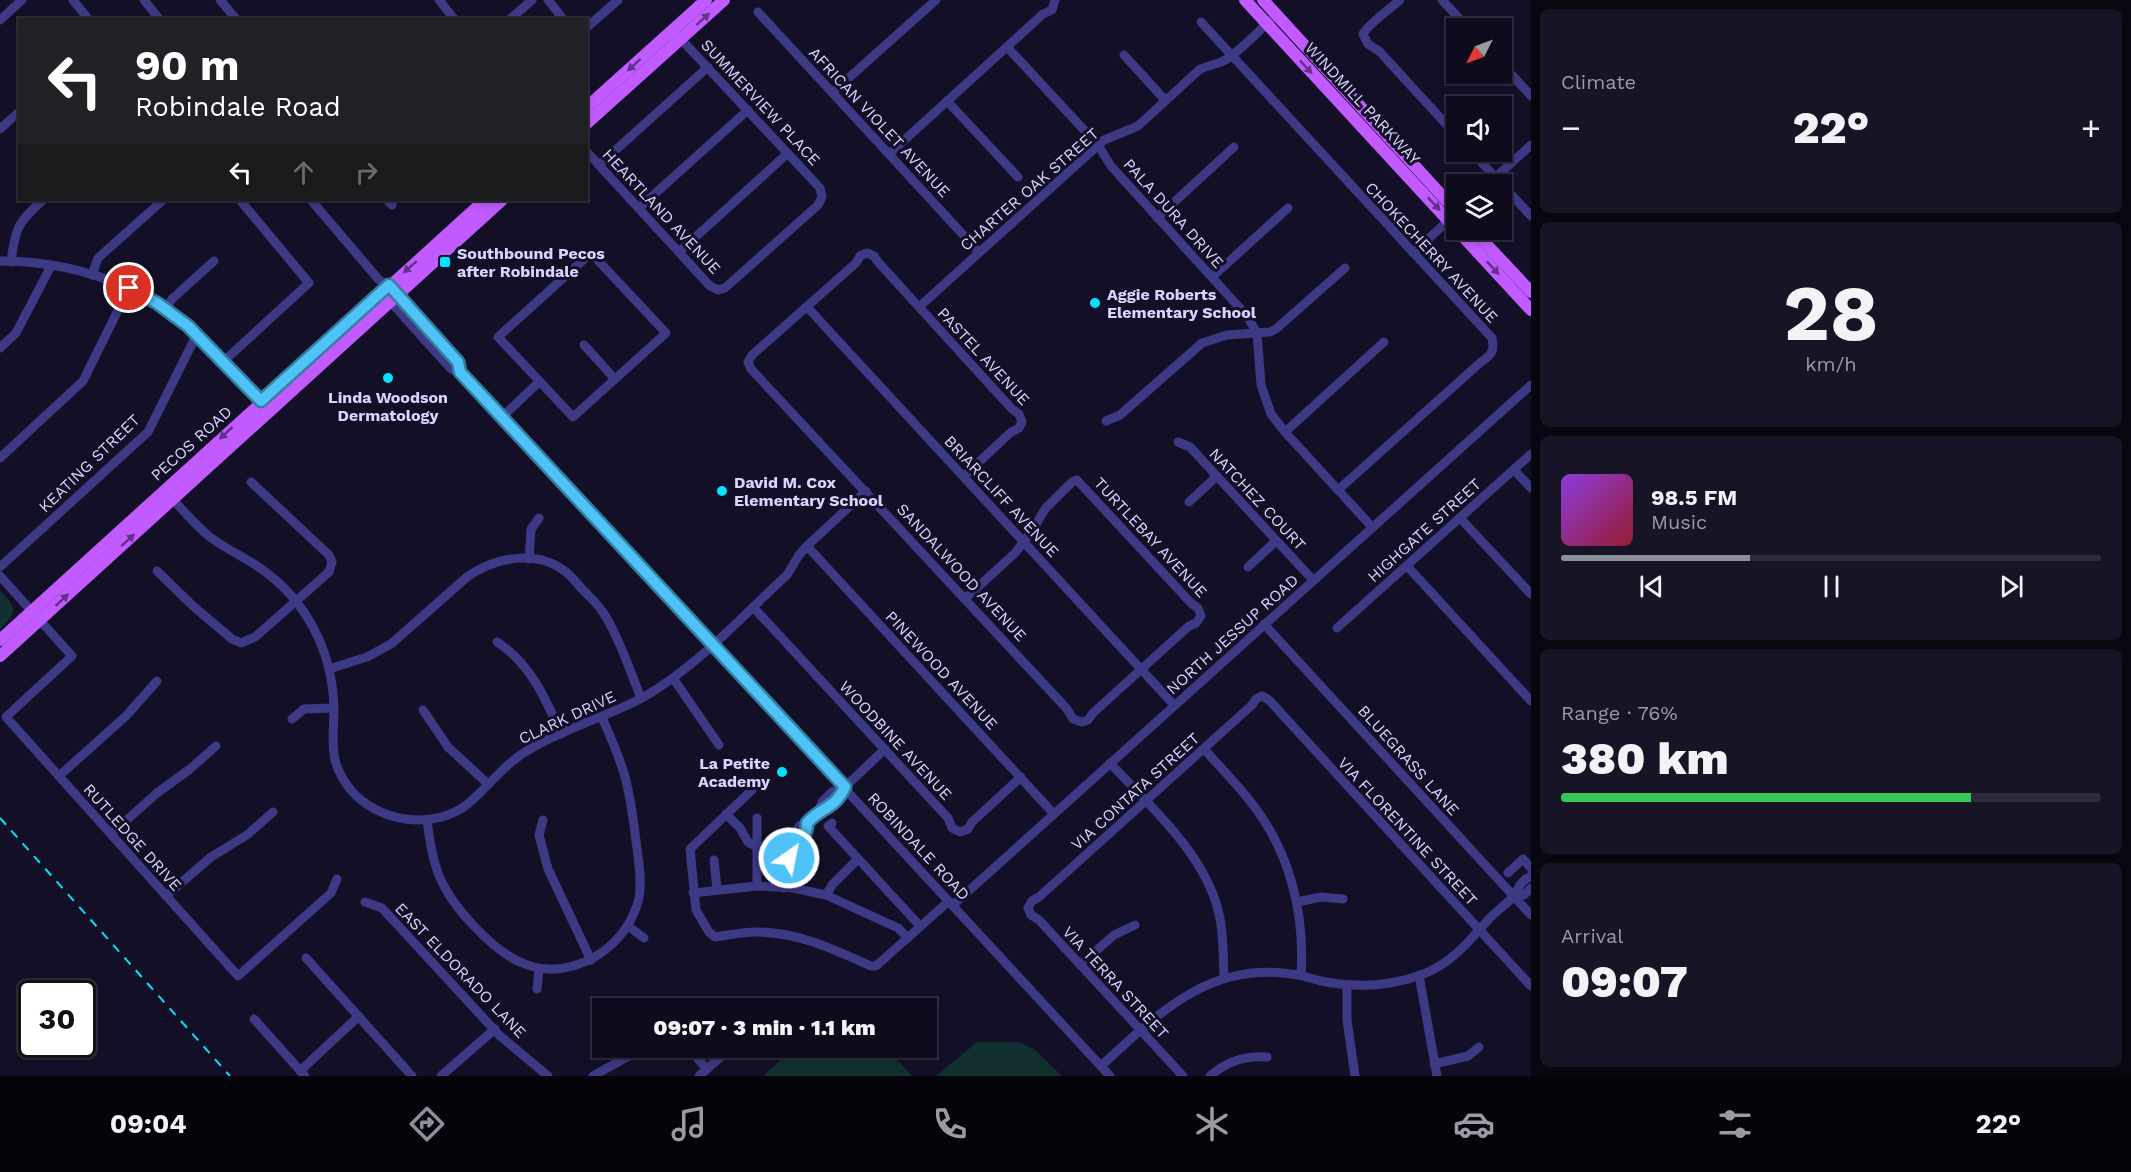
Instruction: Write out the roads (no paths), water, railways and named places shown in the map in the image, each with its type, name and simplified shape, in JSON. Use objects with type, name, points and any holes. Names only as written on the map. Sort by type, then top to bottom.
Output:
[{"type":"main road","points":[[588,122],[677,34],[706,0]]},
{"type":"main road","points":[[588,106],[677,34],[724,0]]},
{"type":"main road","name":"WINDMILL PARKWAY","points":[[1245,0],[1446,212]]},
{"type":"main road","name":"WINDMILL PARKWAY","points":[[1263,0],[1446,211]]},
{"type":"main road","points":[[469,230],[466,226],[483,201]]},
{"type":"main road","name":"PECOS ROAD","points":[[0,640],[84,579],[261,401],[387,291],[483,201]]},
{"type":"main road","name":"PECOS ROAD","points":[[35,616],[168,495],[273,408],[387,291],[469,230],[501,201]]},
{"type":"main road","name":"WINDMILL PARKWAY","points":[[1471,240],[1531,310]]},
{"type":"main road","points":[[1482,240],[1531,292]]},
{"type":"main road","points":[[0,656],[35,616]]},
{"type":"street","points":[[0,20],[22,0]]},
{"type":"street","points":[[73,0],[87,18]]},
{"type":"street","points":[[144,0],[158,18]]},
{"type":"street","points":[[220,0],[235,18]]},
{"type":"street","points":[[439,0],[453,18]]},
{"type":"street","points":[[511,18],[532,0]]},
{"type":"street","points":[[548,0],[562,18]]},
{"type":"street","points":[[588,26],[618,0]]},
{"type":"street","points":[[832,92],[936,0]]},
{"type":"street","points":[[1400,0],[1367,27],[1364,34],[1368,44],[1379,51],[1446,124]]},
{"type":"street","points":[[1442,0],[1459,18]]},
{"type":"street","points":[[889,154],[1043,14],[1052,10],[1055,1]]},
{"type":"street","name":"AFRICAN VIOLET AVENUE","points":[[758,12],[979,252]]},
{"type":"street","name":"CHARTER OAK STREET","points":[[919,307],[1104,140],[1138,126],[1199,70],[1222,62],[1231,56],[1277,15]]},
{"type":"street","name":"CHOKECHERRY AVENUE","points":[[1201,22],[1492,338],[1494,347],[1490,356],[1338,490]]},
{"type":"street","name":"SUMMERVIEW PLACE","points":[[677,34],[820,188],[822,197],[818,205],[738,278],[725,288],[718,290]]},
{"type":"street","name":"PALA DURA DRIVE","points":[[1007,47],[1098,145],[1111,166],[1247,316],[1257,333]]},
{"type":"street","points":[[1124,55],[1166,100]]},
{"type":"street","points":[[599,165],[708,67]]},
{"type":"street","points":[[1512,75],[1531,96]]},
{"type":"street","points":[[947,101],[1018,177]]},
{"type":"street","points":[[639,208],[748,110]]},
{"type":"street","points":[[0,129],[18,113]]},
{"type":"street","points":[[1500,174],[1531,145]]},
{"type":"street","points":[[1157,218],[1234,147]]},
{"type":"street","name":"HEARTLAND AVENUE","points":[[588,153],[710,286],[718,290]]},
{"type":"street","points":[[679,252],[788,153]]},
{"type":"street","points":[[1512,199],[1531,216]]},
{"type":"street","points":[[11,262],[14,236],[19,225],[43,201]]},
{"type":"street","points":[[92,275],[98,258],[162,201]]},
{"type":"street","points":[[224,361],[309,283],[241,201]]},
{"type":"street","name":"ROBINDALE ROAD","points":[[312,201],[451,369],[460,372],[502,417],[1110,1076]]},
{"type":"street","points":[[1212,277],[1288,208]]},
{"type":"street","points":[[1413,253],[1446,228]]},
{"type":"street","points":[[591,252],[666,333],[573,417],[539,382],[498,337],[591,252]]},
{"type":"street","name":"PASTEL AVENUE","points":[[807,307],[856,263],[860,256],[867,253],[874,256],[1012,410],[1019,414],[1022,422],[1018,428],[964,476]]},
{"type":"street","points":[[0,261],[51,266],[117,282],[129,288],[166,309],[197,334],[261,401],[273,408]]},
{"type":"street","points":[[166,309],[172,299],[214,261]]},
{"type":"street","points":[[0,348],[16,333],[51,266]]},
{"type":"street","points":[[1106,421],[1120,415],[1202,343],[1218,336],[1276,329],[1345,268]]},
{"type":"street","points":[[0,458],[83,381],[129,288]]},
{"type":"street","name":"SANDALWOOD AVENUE","points":[[807,307],[752,355],[748,362],[751,369],[966,598],[1067,708],[1073,719],[1082,722],[1088,720],[1141,669]]},
{"type":"street","name":"BRIARCLIFF AVENUE","points":[[807,307],[1174,705]]},
{"type":"street","points":[[1257,333],[1259,371],[1263,394],[1271,414],[1372,527]]},
{"type":"street","name":"KEATING STREET","points":[[0,567],[148,432],[197,334]]},
{"type":"street","points":[[1285,432],[1384,342]]},
{"type":"street","points":[[584,345],[615,379]]},
{"type":"street","points":[[502,417],[539,382]]},
{"type":"street","name":"NORTH JESSUP ROAD","points":[[693,893],[696,910],[715,937],[755,932],[788,934],[876,966],[920,926],[951,903],[1054,814],[1531,385]]},
{"type":"street","name":"NATCHEZ COURT","points":[[1178,442],[1190,447],[1313,580]]},
{"type":"street","name":"HIGHGATE STREET","points":[[1337,628],[1531,454]]},
{"type":"street","points":[[1514,470],[1531,488]]},
{"type":"street","points":[[1189,502],[1217,476]]},
{"type":"street","name":"TURTLEBAY AVENUE","points":[[1024,543],[1045,509],[1072,482],[1077,480],[1198,608],[1201,616],[1196,622],[1141,669]]},
{"type":"street","points":[[157,572],[232,639],[241,643],[255,638],[329,572],[332,562],[329,555],[251,482]]},
{"type":"street","name":"CLARK DRIVE","points":[[168,495],[209,536],[259,567],[284,587],[314,629],[329,669],[334,708],[331,744],[339,772],[351,789],[366,804],[384,814],[404,820],[427,820],[453,813],[468,804],[515,758],[531,748],[641,698],[674,678],[787,575],[807,546],[866,491]]},
{"type":"street","points":[[529,559],[531,529],[539,518]]},
{"type":"street","points":[[1461,518],[1531,594]]},
{"type":"street","points":[[1248,567],[1276,541]]},
{"type":"street","points":[[966,598],[1024,543]]},
{"type":"street","name":"PINEWOOD AVENUE","points":[[807,546],[1054,814]]},
{"type":"street","points":[[329,669],[367,657],[391,644],[480,568],[510,558],[529,559],[547,561],[566,572],[597,604],[607,618],[641,698]]},
{"type":"street","points":[[1407,566],[1531,701]]},
{"type":"street","points":[[0,576],[35,616]]},
{"type":"street","name":"WOODBINE AVENUE","points":[[753,607],[948,818],[952,828],[960,831],[968,829],[972,822],[1020,777]]},
{"type":"street","name":"RUTLEDGE DRIVE","points":[[35,616],[72,656],[6,717],[238,976],[331,893],[337,879]]},
{"type":"street","name":"BLUEGRASS LANE","points":[[1264,624],[1531,915]]},
{"type":"street","points":[[497,642],[509,650],[533,678],[561,734]]},
{"type":"street","points":[[674,678],[719,745]]},
{"type":"street","points":[[59,776],[126,716],[157,681]]},
{"type":"street","name":"VIA CONTATA STREET","points":[[1028,908],[1032,901],[1262,696]]},
{"type":"street","name":"VIA FLORENTINE STREET","points":[[1262,696],[1269,700],[1531,986]]},
{"type":"street","points":[[292,719],[304,709],[334,708]]},
{"type":"street","points":[[423,710],[448,747],[488,784]]},
{"type":"street","points":[[427,820],[438,873],[459,910],[503,954],[540,969],[566,968],[591,960],[607,949],[628,926],[635,912],[639,895],[639,867],[627,784],[602,717]]},
{"type":"street","points":[[111,834],[157,793],[216,746]]},
{"type":"street","points":[[784,888],[792,839],[799,826],[807,823],[819,810],[829,808],[839,799],[845,787],[885,749]]},
{"type":"street","points":[[1204,749],[1250,800],[1263,818],[1283,856],[1297,902],[1302,936],[1301,975]]},
{"type":"street","points":[[1110,763],[1187,848],[1208,882],[1219,912],[1224,978]]},
{"type":"street","points":[[752,790],[690,849],[693,893],[757,886],[826,895],[898,928],[908,938]]},
{"type":"street","points":[[166,896],[211,857],[247,835],[273,812]]},
{"type":"street","points":[[726,814],[740,828],[748,842],[757,847]]},
{"type":"street","points":[[757,818],[757,886]]},
{"type":"street","points":[[543,820],[539,835],[548,869],[591,960]]},
{"type":"street","points":[[832,823],[828,826],[920,926]]},
{"type":"street","points":[[826,895],[833,884],[858,859]]},
{"type":"street","points":[[1508,873],[1523,859],[1531,868]]},
{"type":"street","points":[[714,860],[717,889]]},
{"type":"street","points":[[1101,1066],[1181,998],[1224,978],[1267,973],[1301,975],[1347,985],[1384,984],[1419,975],[1447,961],[1467,945],[1514,897],[1517,887],[1531,876]]},
{"type":"street","points":[[1514,897],[1524,895],[1531,888]]},
{"type":"street","points":[[1297,902],[1321,897],[1343,899]]},
{"type":"street","name":"EAST ELDORADO LANE","points":[[365,902],[382,908],[495,1029],[548,1076]]},
{"type":"street","name":"VIA TERRA STREET","points":[[1028,908],[1031,915],[1039,920],[1183,1076]]},
{"type":"street","points":[[1080,965],[1114,935],[1135,925]]},
{"type":"street","points":[[628,926],[644,938]]},
{"type":"street","points":[[306,958],[412,1076]]},
{"type":"street","points":[[537,989],[540,969]]},
{"type":"street","points":[[1419,975],[1437,1076]]},
{"type":"street","points":[[1347,985],[1347,1020],[1355,1076]]},
{"type":"street","points":[[254,1019],[303,1073],[359,1017]]},
{"type":"street","points":[[441,1076],[495,1029]]},
{"type":"street","points":[[1434,1064],[1468,1056],[1479,1047]]},
{"type":"street","points":[[1210,1076],[1228,1063],[1243,1057],[1268,1057]]},
{"type":"street","points":[[593,1076],[625,1058]]},
{"type":"street","points":[[694,1058],[703,1073],[720,1058]]},
{"type":"street","points":[[606,1068],[614,1076]]},
{"type":"railway","points":[[0,818],[230,1076]]},
{"type":"place","name":"Southbound Pecos after Robindale","points":[[445,262]]},
{"type":"place","name":"Aggie Roberts Elementary School","points":[[1095,303]]},
{"type":"place","name":"Linda Woodson Dermatology","points":[[388,378]]},
{"type":"place","name":"David M. Cox Elementary School","points":[[722,491]]},
{"type":"place","name":"La Petite Academy","points":[[782,772]]}]
